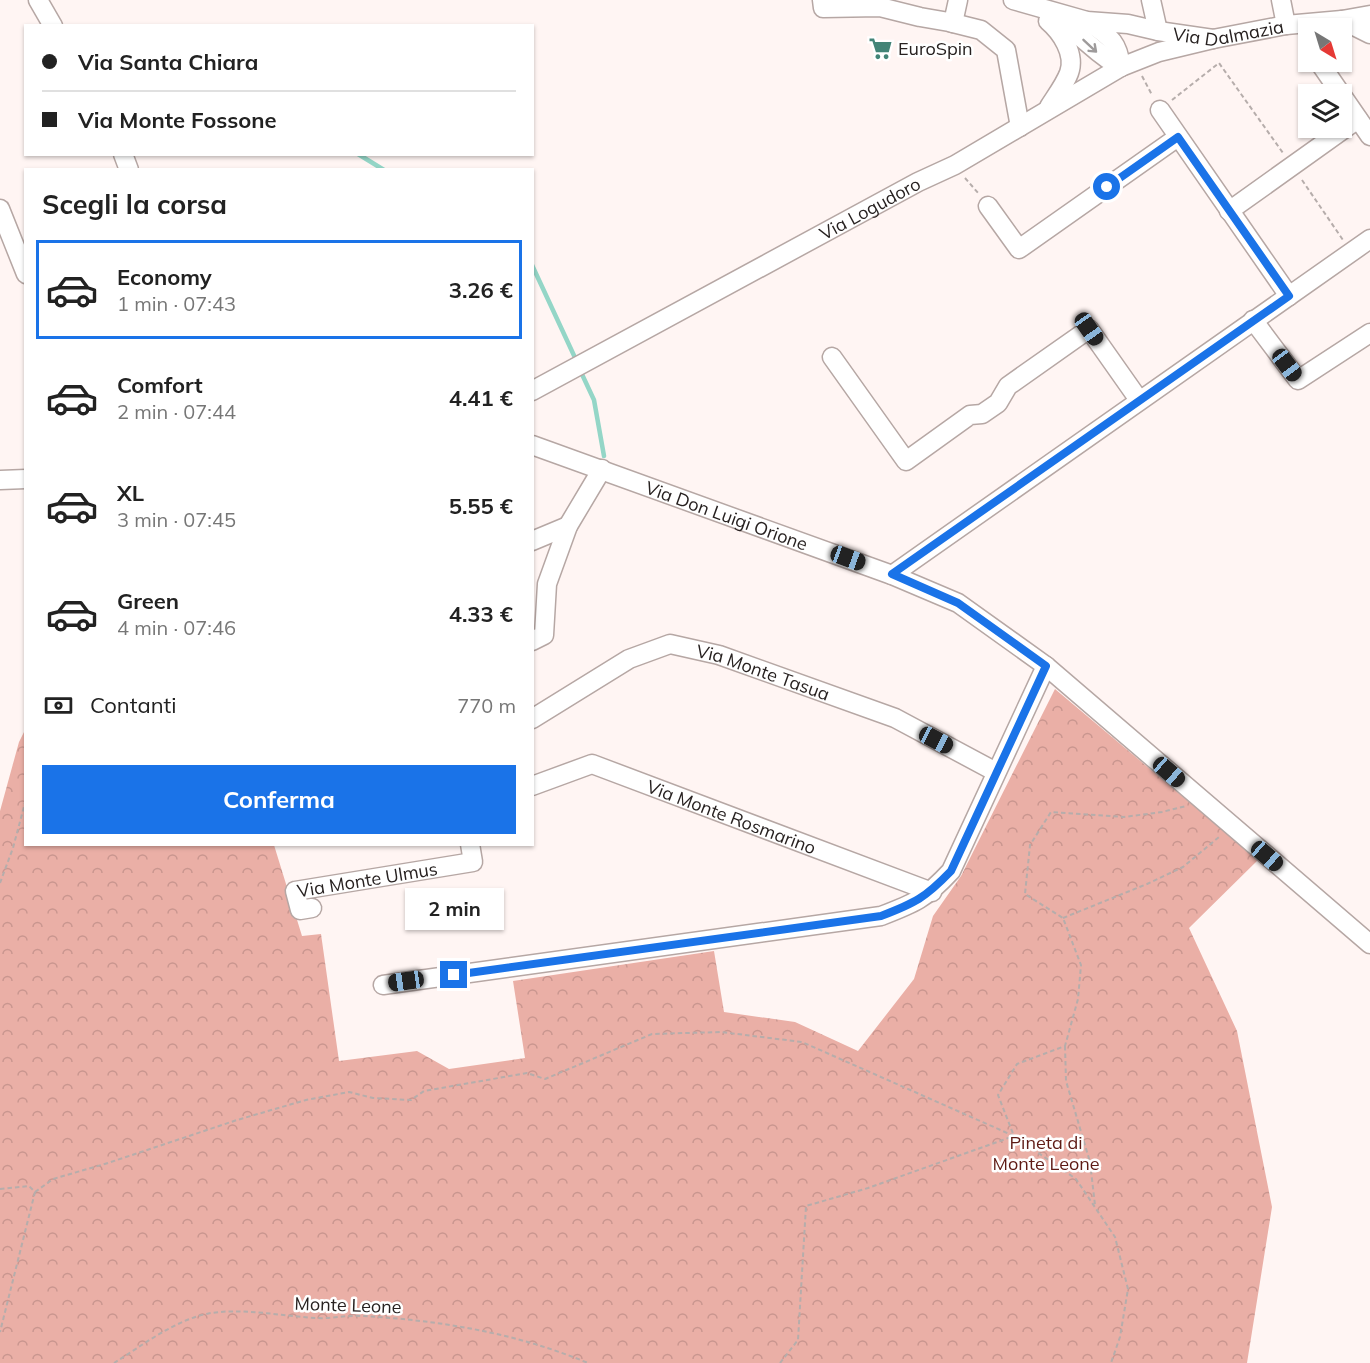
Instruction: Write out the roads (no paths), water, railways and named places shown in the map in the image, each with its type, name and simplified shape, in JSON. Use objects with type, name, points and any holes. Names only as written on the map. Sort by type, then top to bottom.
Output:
[{"type":"street","points":[[38,0],[52,24]]},
{"type":"street","points":[[822,0],[823,8],[880,7],[981,30],[1006,50],[1020,127]]},
{"type":"street","points":[[953,23],[958,0]]},
{"type":"street","points":[[1151,0],[1158,31]]},
{"type":"street","points":[[1281,0],[1286,25]]},
{"type":"street","name":"Via Dalmazia","points":[[1019,1],[1087,21],[1128,24],[1213,39],[1298,24]]},
{"type":"street","name":"Via Dalmazia","points":[[1019,1],[1045,17],[1067,25],[1104,58],[1128,65]]},
{"type":"street","name":"Via Dalmazia","points":[[1352,18],[1370,15]]},
{"type":"street","name":"Via Dalmazia","points":[[1045,17],[1058,30],[1070,56],[1070,71],[1047,110]]},
{"type":"street","name":"Via Dalmazia","points":[[1087,21],[1114,43],[1128,65]]},
{"type":"street","points":[[1352,25],[1370,34]]},
{"type":"street","name":"Via Logudoro","points":[[534,390],[918,182],[955,165],[1128,65],[1159,52],[1213,39]]},
{"type":"street","points":[[1326,72],[1370,136]]},
{"type":"street","points":[[1160,110],[1289,296]]},
{"type":"street","points":[[1229,211],[1358,119]]},
{"type":"street","points":[[988,206],[1019,249],[1178,137]]},
{"type":"street","points":[[0,209],[24,269]]},
{"type":"street","points":[[892,574],[1370,239]]},
{"type":"street","points":[[1253,320],[1298,380],[1370,333]]},
{"type":"street","points":[[832,357],[906,461],[970,415],[982,414],[999,403],[1008,386],[1089,329],[1139,400]]},
{"type":"street","name":"Via Don Luigi Orione","points":[[534,446],[892,574],[958,603],[1046,666],[1370,944]]},
{"type":"street","points":[[534,640],[544,635],[548,584],[568,526],[602,469]]},
{"type":"street","points":[[0,480],[24,479]]},
{"type":"street","points":[[534,540],[568,526]]},
{"type":"street","name":"Via Monte Tasua","points":[[534,718],[629,659],[670,644],[719,655],[895,718],[996,772]]},
{"type":"street","points":[[383,985],[881,916],[915,903],[932,892],[951,871],[1046,666]]},
{"type":"street","name":"Via Monte Rosmarino","points":[[534,785],[592,764],[932,892]]},
{"type":"street","name":"Via Monte Ulmus","points":[[312,908],[300,910],[295,891],[472,854]]},
{"type":"waterway","points":[[361,156],[381,168]]},
{"type":"waterway","points":[[534,269],[577,362]]},
{"type":"waterway","points":[[580,370],[594,400],[604,456]]},
{"type":"place","name":"EuroSpin","points":[[880,48]]},
{"type":"park label","name":"Pineta di Monte Leone","points":[[1046,1152]]}]
